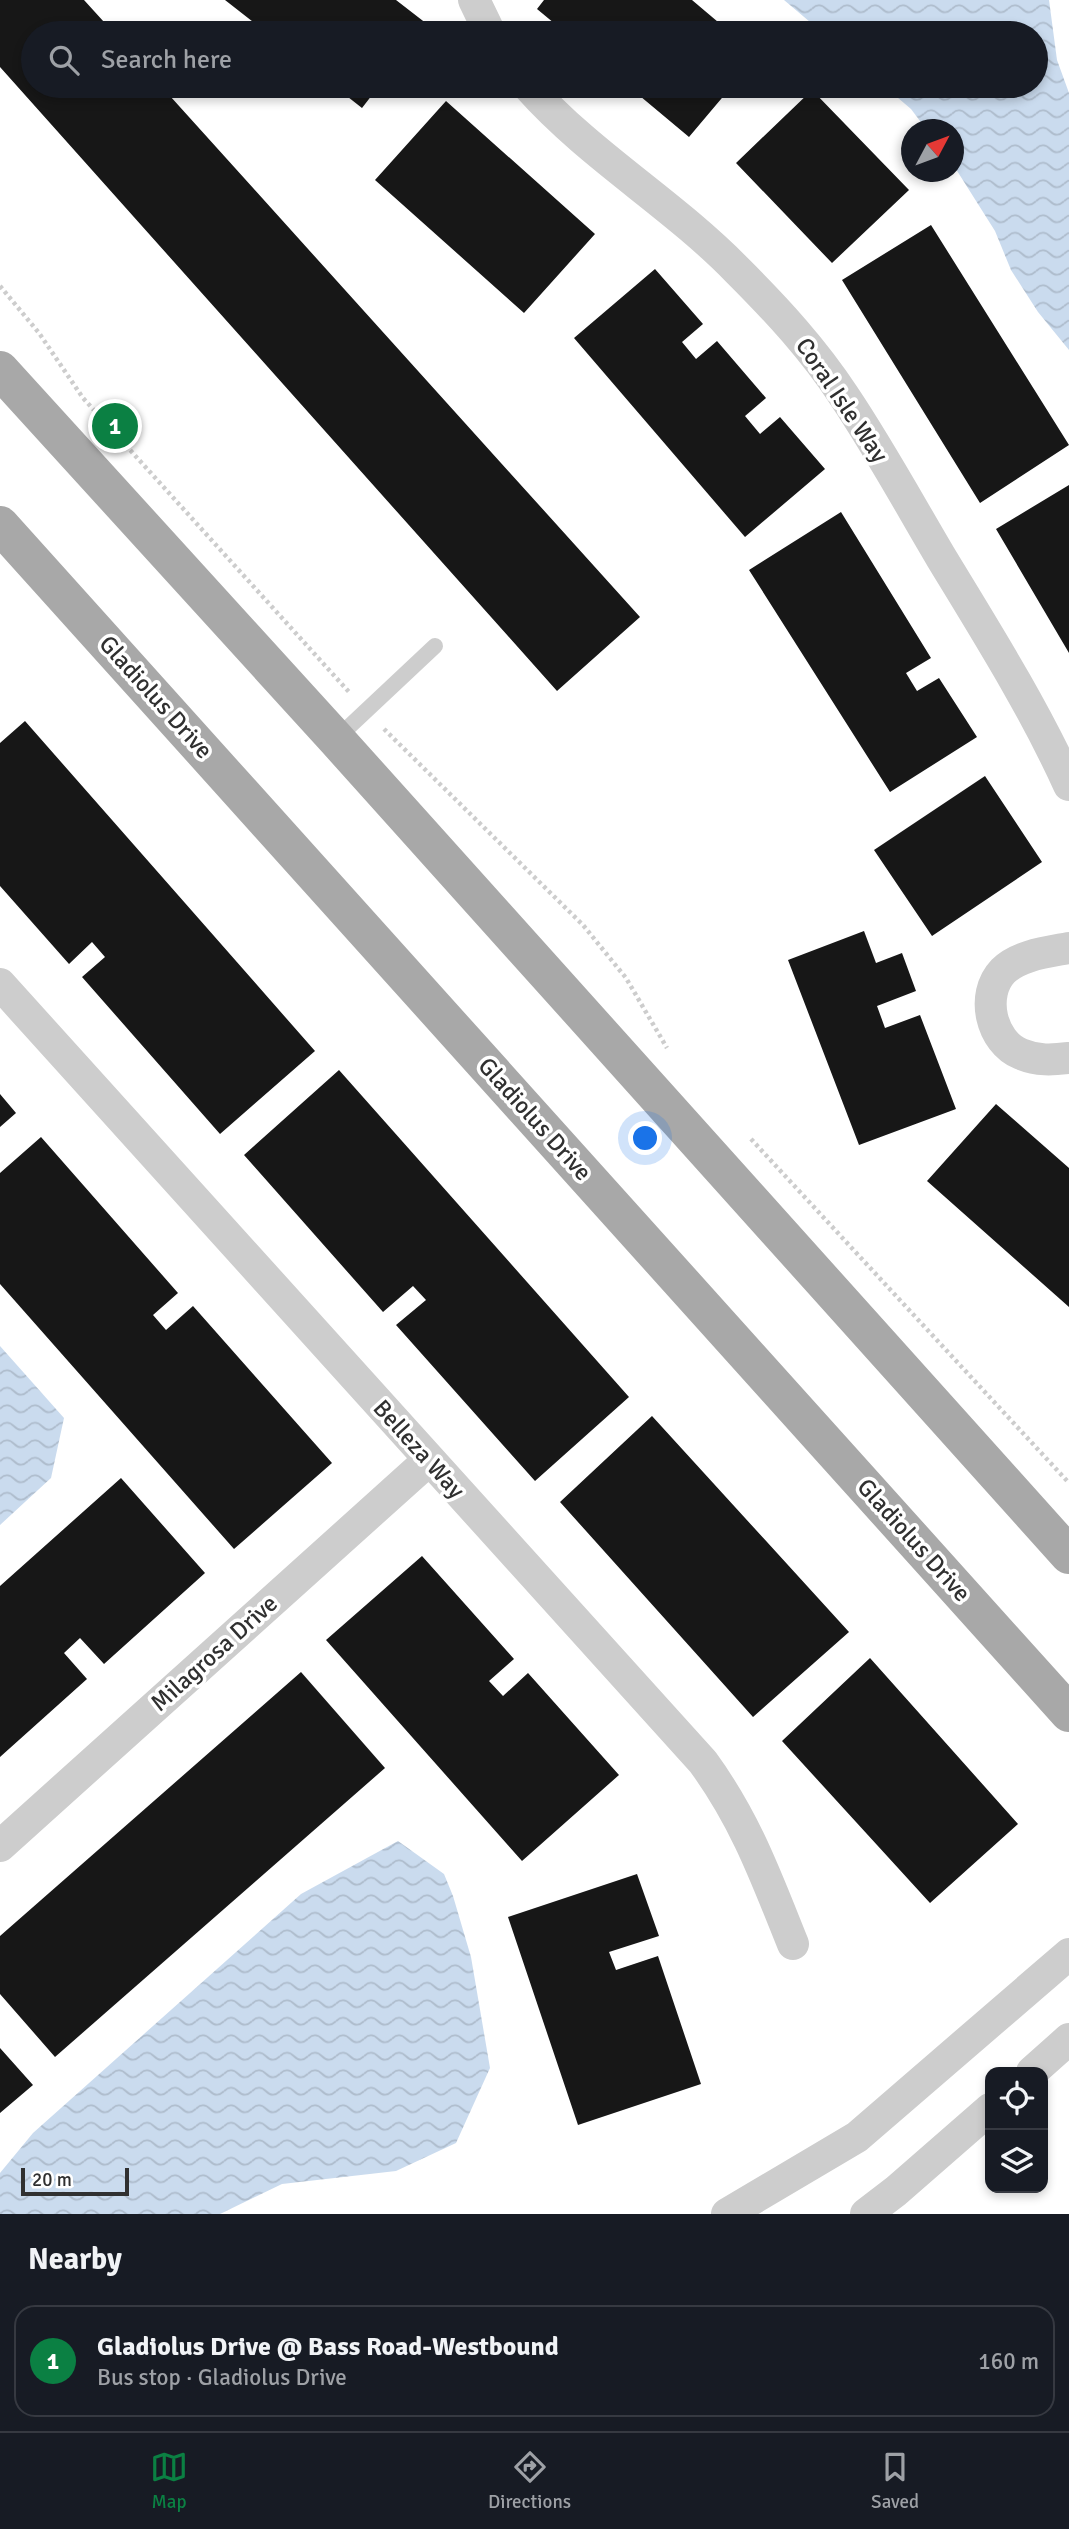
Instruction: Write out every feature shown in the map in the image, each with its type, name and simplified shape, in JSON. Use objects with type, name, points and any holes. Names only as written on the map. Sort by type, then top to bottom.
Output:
[{"type":"main road","points":[[0,370],[336,739],[1069,1555]]},
{"type":"main road","name":"Gladiolus Drive","points":[[0,525],[1069,1713]]},
{"type":"street","points":[[474,0],[484,21]]},
{"type":"street","name":"Coral Isle Way","points":[[540,98],[572,130],[666,206],[736,268],[795,330],[844,395],[986,632],[1051,746],[1069,785]]},
{"type":"street","points":[[1069,948],[1019,960],[1003,971],[994,987],[990,1007],[994,1025],[1018,1053],[1044,1061],[1069,1058]]},
{"type":"street","name":"Belleza Way","points":[[0,984],[704,1762],[751,1841],[793,1944]]},
{"type":"street","name":"Milagrosa Drive","points":[[0,1846],[429,1460]]},
{"type":"street","points":[[727,2214],[857,2137],[1069,1954]]},
{"type":"street","points":[[1038,2067],[1069,2039]]},
{"type":"street","points":[[866,2214],[985,2113]]},
{"type":"lane","points":[[336,739],[435,646]]},
{"type":"path","points":[[0,286],[39,333],[83,398],[365,710],[583,925],[626,978],[670,1052]]},
{"type":"path","points":[[746,1134],[1069,1483]]},
{"type":"water","points":[[784,0],[1049,0],[1057,60],[1069,93],[1069,350],[1038,312],[1011,270],[995,231],[964,182],[964,119],[918,119],[898,98],[1048,98],[1048,21],[809,21]]},
{"type":"water","points":[[0,1346],[64,1418],[51,1478],[0,1525]]},
{"type":"water","points":[[398,1841],[444,1874],[471,1957],[490,2068],[456,2143],[396,2171],[282,2184],[220,2214],[0,2214],[0,2173],[33,2133],[301,1894]]},
{"type":"building","points":[[0,0],[84,0],[103,21],[21,21],[21,91],[0,67]]},
{"type":"building","points":[[225,0],[396,0],[423,21],[252,21]]},
{"type":"building","points":[[544,0],[692,0],[717,21],[552,21],[537,9]]},
{"type":"building","points":[[28,98],[172,98],[640,617],[557,691]]},
{"type":"building","points":[[349,98],[370,98],[362,108]]},
{"type":"building","points":[[642,98],[722,98],[689,137]]},
{"type":"building","points":[[804,98],[820,98],[909,190],[832,263],[736,163]]},
{"type":"building","points":[[446,101],[595,234],[524,313],[375,180]]},
{"type":"building","points":[[931,225],[1069,445],[980,503],[842,280]]},
{"type":"building","points":[[655,269],[703,324],[682,342],[696,359],[717,341],[766,398],[745,416],[760,434],[780,417],[825,469],[745,537],[574,338]]},
{"type":"building","points":[[1069,485],[1069,653],[996,529]]},
{"type":"building","points":[[841,512],[931,658],[906,673],[917,691],[939,678],[977,737],[890,792],[749,570]]},
{"type":"building","points":[[25,721],[315,1051],[220,1134],[82,977],[105,957],[92,942],[69,964],[0,886],[0,743]]},
{"type":"building","points":[[985,776],[1042,862],[932,936],[874,850]]},
{"type":"building","points":[[864,931],[876,963],[902,953],[916,991],[877,1006],[885,1028],[920,1015],[956,1109],[859,1145],[788,960]]},
{"type":"building","points":[[339,1070],[629,1397],[535,1481],[396,1325],[426,1300],[413,1286],[383,1312],[244,1155]]},
{"type":"building","points":[[0,1094],[16,1113],[0,1127]]},
{"type":"building","points":[[996,1104],[1069,1168],[1069,1307],[927,1181]]},
{"type":"building","points":[[41,1137],[178,1293],[153,1315],[166,1330],[193,1306],[332,1463],[234,1549],[0,1284],[0,1173]]},
{"type":"building","points":[[652,1416],[849,1632],[753,1717],[560,1502]]},
{"type":"building","points":[[121,1478],[205,1573],[104,1664],[80,1638],[64,1653],[87,1679],[0,1757],[0,1586]]},
{"type":"building","points":[[422,1556],[514,1659],[489,1681],[503,1696],[528,1673],[619,1775],[522,1861],[326,1640]]},
{"type":"building","points":[[870,1658],[1018,1824],[930,1903],[782,1741]]},
{"type":"building","points":[[301,1672],[385,1768],[55,2057],[0,1994],[0,1936]]},
{"type":"building","points":[[637,1874],[659,1936],[609,1952],[616,1970],[658,1956],[701,2084],[578,2125],[508,1917]]},
{"type":"building","points":[[0,2048],[33,2085],[0,2113]]},
{"type":"place","name":"Gladiolus Drive @ Bass Road-Westbound","points":[[115,426]]}]
